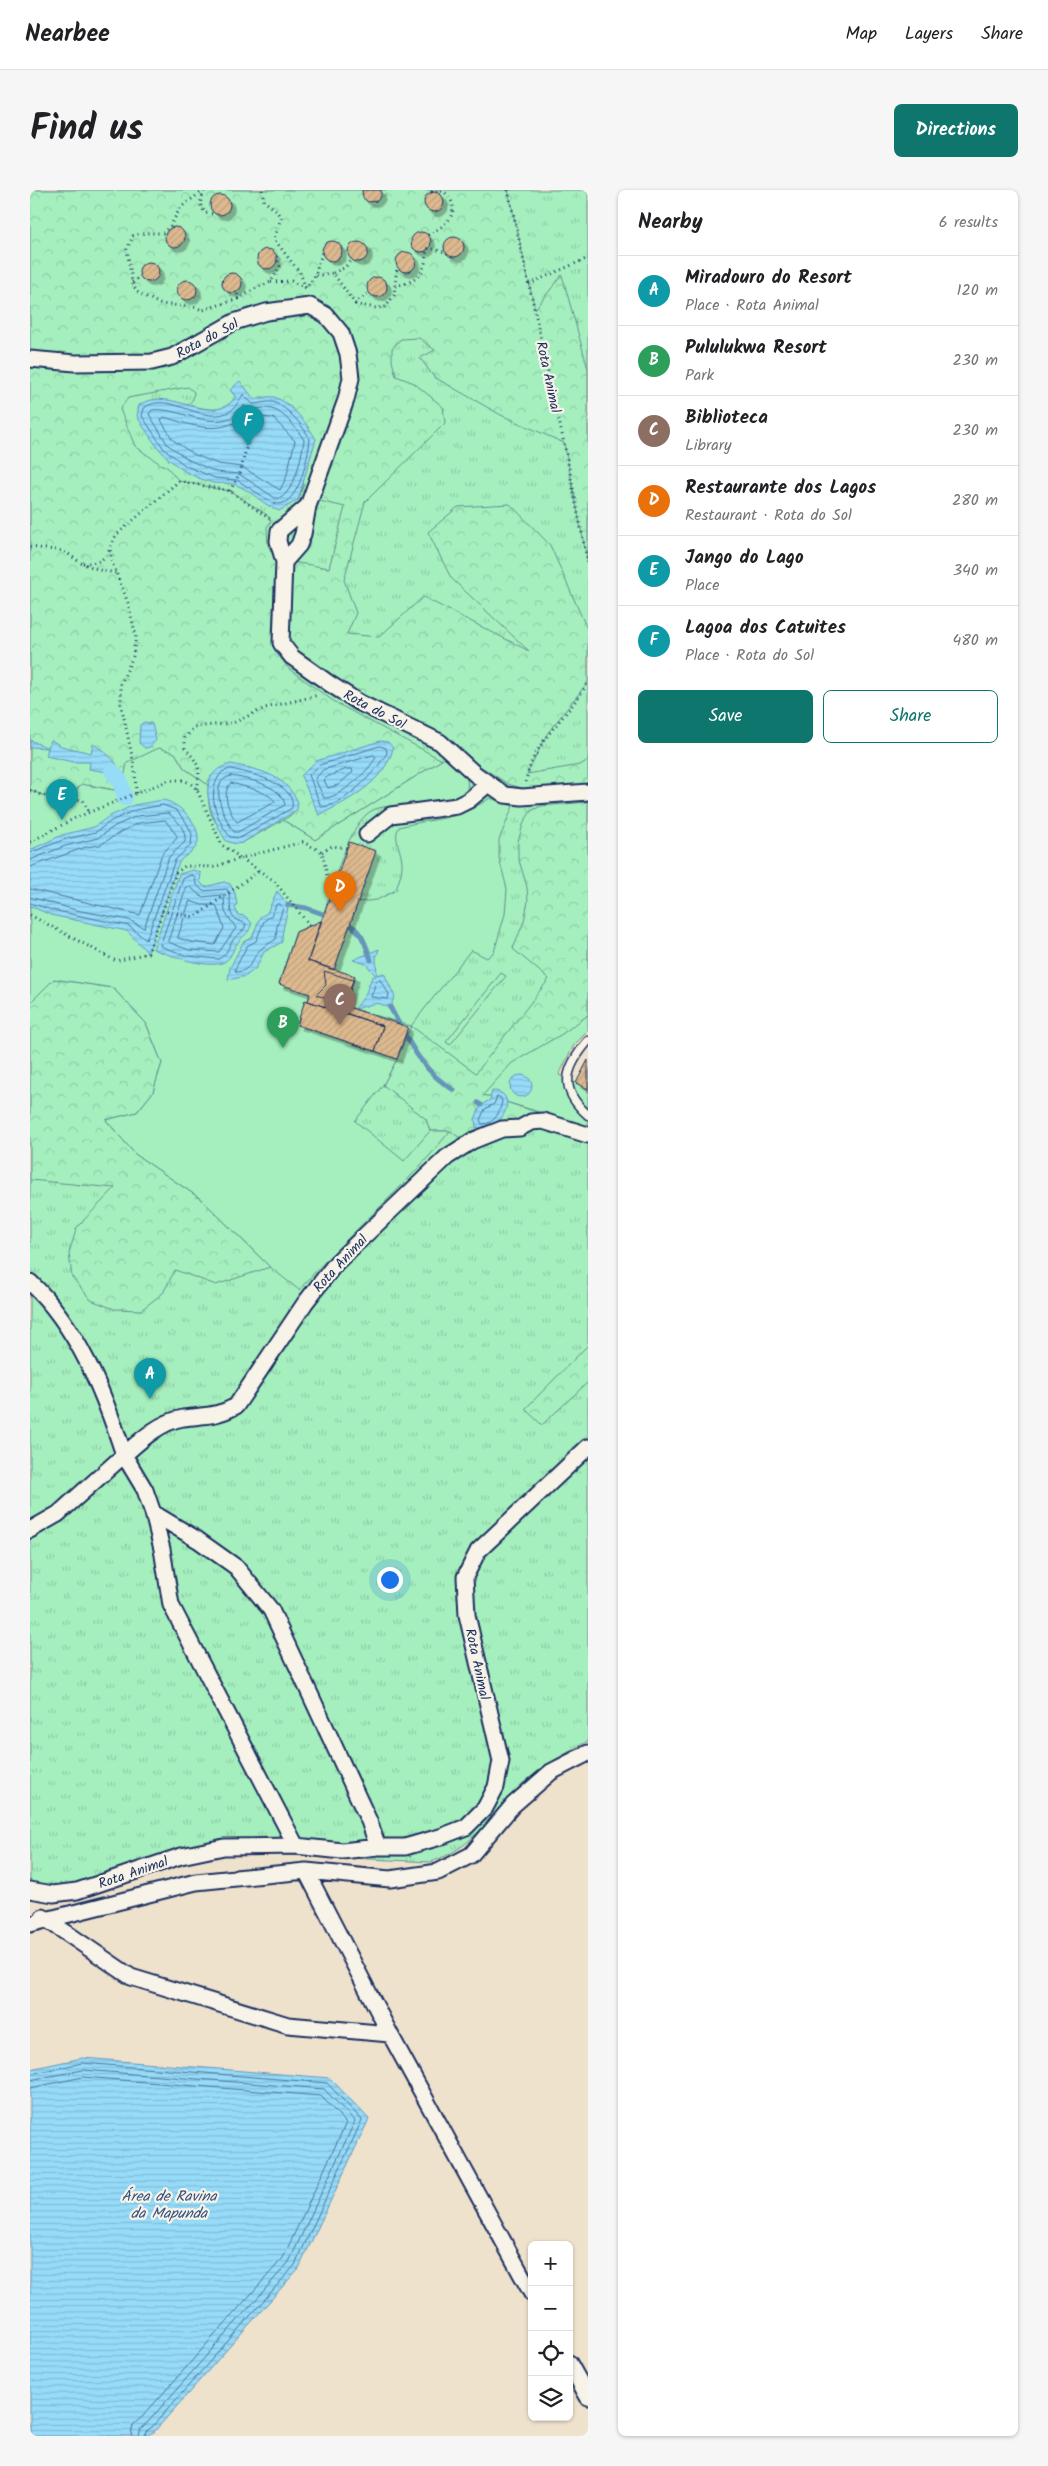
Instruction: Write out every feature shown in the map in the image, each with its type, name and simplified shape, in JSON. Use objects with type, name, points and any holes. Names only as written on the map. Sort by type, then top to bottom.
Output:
[{"type":"street","name":"Rota do Sol","points":[[30,359],[75,363],[152,362],[172,357],[234,322],[266,312],[310,306]]},
{"type":"street","points":[[284,562],[301,539],[308,506],[346,400],[350,378],[348,354],[341,333],[326,315],[310,306]]},
{"type":"street","points":[[279,531],[308,506]]},
{"type":"street","name":"Rota do Sol","points":[[279,531],[278,541],[284,562],[281,643],[292,657],[340,690],[440,742],[488,784],[505,795],[522,797],[588,792]]},
{"type":"street","points":[[367,834],[391,814],[457,806],[469,800],[488,784]]},
{"type":"street","name":"Rota Animal","points":[[30,1530],[58,1514],[124,1455],[165,1424],[182,1418],[221,1414],[236,1406],[305,1303],[336,1264],[447,1157],[472,1141],[502,1129],[520,1128],[531,1122],[543,1121],[588,1135]]},
{"type":"street","points":[[30,1282],[56,1309],[73,1336],[95,1379],[124,1455],[145,1490],[153,1513],[162,1548],[171,1605],[296,1846]]},
{"type":"street","name":"Rota Animal","points":[[30,1890],[53,1894],[77,1891],[181,1856],[224,1847],[296,1846],[342,1851],[405,1847],[440,1838],[466,1827],[485,1808],[496,1787],[501,1761],[467,1615],[465,1577],[478,1551],[588,1447]]},
{"type":"street","points":[[153,1513],[198,1540],[236,1567],[271,1610],[369,1821],[378,1848]]},
{"type":"street","points":[[30,1924],[196,1882],[306,1871],[390,1880],[438,1872],[471,1855],[513,1805],[551,1772],[588,1753]]},
{"type":"street","points":[[306,1871],[390,2034],[528,2287]]},
{"type":"street","points":[[30,1913],[48,1919],[131,1977],[288,2025],[390,2034]]},
{"type":"street","points":[[573,2370],[588,2397]]},
{"type":"lane","points":[[588,1041],[574,1058],[566,1077],[568,1089],[578,1106],[588,1115]]},
{"type":"path","points":[[204,190],[181,206],[164,235],[146,233],[133,236],[127,249],[132,282],[137,292],[160,304],[203,310],[238,299],[256,288],[271,282],[291,281],[306,288]]},
{"type":"path","points":[[204,190],[200,204],[205,213],[216,214]]},
{"type":"path","points":[[262,190],[264,201],[276,210],[281,218],[274,239],[300,273],[310,306]]},
{"type":"path","points":[[428,235],[444,228],[451,218],[453,208],[451,197],[443,191],[432,192],[433,190]]},
{"type":"path","name":"Rota Animal","points":[[508,190],[588,564]]},
{"type":"path","points":[[395,286],[408,284],[417,278],[429,248],[445,252]]},
{"type":"path","points":[[306,288],[315,276],[322,253]]},
{"type":"path","points":[[271,282],[280,266],[276,256]]},
{"type":"path","points":[[529,284],[588,258]]},
{"type":"path","points":[[315,276],[334,273],[344,268],[352,260]]},
{"type":"path","points":[[334,273],[355,304],[376,308],[386,307],[394,295],[397,267]]},
{"type":"path","points":[[132,282],[140,277]]},
{"type":"path","points":[[237,292],[238,299]]},
{"type":"path","points":[[355,304],[369,292]]},
{"type":"path","points":[[185,306],[186,300]]},
{"type":"path","points":[[230,491],[240,473],[248,441]]},
{"type":"path","points":[[81,563],[99,562],[106,557],[116,535],[179,481],[230,491],[267,515],[279,531]]},
{"type":"path","points":[[30,547],[64,551],[81,563],[100,570],[116,573]]},
{"type":"path","points":[[110,548],[116,573],[128,603],[136,636],[133,656],[121,684],[121,704],[135,770],[136,793]]},
{"type":"path","points":[[525,789],[528,768],[547,734],[588,682]]},
{"type":"path","points":[[197,790],[200,774],[197,761],[185,748],[185,738],[194,727],[233,723],[265,708],[340,690]]},
{"type":"path","points":[[30,842],[89,812],[167,781],[181,779],[191,783],[197,790],[222,845],[274,881],[310,926]]},
{"type":"path","points":[[30,790],[42,796],[60,800],[83,800],[89,812]]},
{"type":"path","points":[[30,915],[116,961],[148,953],[176,873],[185,866],[214,867],[303,842],[322,852]]},
{"type":"path","points":[[322,852],[332,846],[347,848]]},
{"type":"path","points":[[322,852],[328,880],[335,882]]},
{"type":"path","points":[[162,911],[195,917],[259,872]]},
{"type":"green space","points":[[30,190],[588,190],[588,1015],[512,1063],[558,1119],[588,1127],[588,1741],[554,1760],[523,1783],[472,1838],[447,1855],[431,1862],[266,1854],[217,1855],[182,1862],[66,1900],[48,1901],[30,1896]]},
{"type":"green space","points":[[30,190],[508,190],[535,309],[562,275],[588,369],[588,564],[564,443],[501,415],[434,377],[420,358],[435,350],[419,338],[401,339],[392,348],[392,361],[396,376],[414,383],[443,407],[445,423],[365,502],[344,580],[356,613],[347,634],[379,637],[423,597],[529,651],[451,578],[428,532],[458,507],[510,504],[550,545],[588,631],[588,682],[547,734],[527,774],[580,765],[588,760],[588,784],[525,789],[508,784],[463,755],[442,735],[347,686],[298,653],[289,642],[287,626],[292,562],[329,568],[345,507],[311,499],[298,500],[304,484],[254,399],[230,390],[236,397],[231,403],[220,408],[202,408],[188,405],[193,399],[194,392],[188,387],[128,398],[120,409],[135,446],[167,467],[179,481],[230,491],[267,515],[271,521],[267,527],[268,545],[276,561],[272,634],[275,651],[289,669],[336,703],[442,760],[315,840],[283,820],[293,814],[211,776],[208,785],[184,768],[175,753],[122,789],[114,790],[89,785],[77,799],[71,800],[53,798],[30,790]]},
{"type":"green space","points":[[159,748],[175,753],[184,768],[208,785],[209,806],[214,820],[225,831],[242,843],[283,820],[315,840],[445,758],[466,774],[466,791],[458,798],[436,804],[382,807],[373,810],[364,817],[348,843],[321,921],[296,932],[279,983],[310,994],[308,1001],[305,1001],[297,1025],[397,1059],[383,1085],[355,1121],[404,1161],[430,1131],[450,1131],[433,1152],[317,1269],[299,1290],[270,1267],[201,1199],[135,1154],[106,1120],[137,1112],[153,1092],[162,1063],[146,1023],[113,988],[54,979],[30,1003],[30,790],[53,798],[77,799],[75,792],[81,784],[114,790],[122,789],[127,763]]},
{"type":"green space","points":[[490,798],[513,806],[499,840],[499,858],[507,889],[505,914],[494,952],[487,958],[471,950],[411,1026],[345,1006],[355,976],[334,970],[358,902],[377,900],[396,890],[402,866],[397,841],[399,827],[455,815],[477,806]]},
{"type":"green space","points":[[588,802],[588,1015],[484,1095],[546,1115],[463,1140],[450,1131],[430,1131],[426,1119],[383,1085],[397,1059],[411,1026],[476,1073],[549,979],[513,949],[524,921],[528,901],[527,887],[518,857],[518,841],[524,822],[531,811],[541,806]]},
{"type":"green space","points":[[501,973],[506,976],[450,1045],[446,1042]]},
{"type":"green space","points":[[54,979],[113,988],[146,1023],[162,1063],[153,1092],[137,1112],[106,1120],[135,1154],[201,1199],[270,1267],[216,1285],[175,1270],[163,1293],[141,1310],[114,1309],[91,1300],[72,1277],[69,1253],[77,1227],[115,1188],[30,1180],[30,1003]]},
{"type":"green space","points":[[588,1015],[588,1031],[574,1045],[559,1075],[588,1089],[588,1127],[483,1095],[512,1063],[562,1034]]},
{"type":"green space","points":[[588,1345],[588,1382],[542,1425],[525,1409]]},
{"type":"water","points":[[240,381],[254,399],[274,397],[287,404],[304,421],[316,439],[298,500],[279,511],[236,485],[213,483],[187,473],[159,449],[137,416],[139,405],[151,400],[164,400],[215,409],[226,406],[236,397],[230,390]]},
{"type":"water","points":[[144,722],[152,724],[156,740],[150,747],[145,748],[139,743],[140,725]]},
{"type":"water","points":[[30,740],[48,748],[30,747]]},
{"type":"water","points":[[51,740],[61,746],[91,753],[93,744],[115,762],[120,773],[122,789],[107,772],[89,769],[90,762],[73,762],[46,756]]},
{"type":"water","points":[[380,741],[388,742],[393,748],[389,760],[382,771],[353,797],[319,815],[301,776],[316,761]]},
{"type":"water","points":[[231,764],[261,771],[278,779],[286,785],[298,802],[297,810],[242,843],[236,844],[226,841],[211,809],[208,786],[211,777],[219,769]]},
{"type":"water","points":[[163,800],[176,805],[187,815],[196,827],[198,841],[195,848],[178,865],[148,953],[127,931],[51,915],[30,906],[30,850],[62,835],[94,827],[108,817],[134,805]]},
{"type":"water","points":[[193,870],[201,873],[200,882],[205,887],[224,882],[230,884],[235,893],[237,905],[235,908],[238,915],[245,916],[252,923],[247,933],[224,962],[217,964],[199,963],[153,949],[179,874]]},
{"type":"water","points":[[277,891],[288,905],[282,942],[264,952],[256,968],[246,976],[228,980],[230,968],[243,942],[252,938],[260,917],[267,913]]},
{"type":"water","points":[[379,949],[376,958],[377,975],[384,973],[395,997],[392,1002],[393,1013],[388,1008],[379,1004],[371,1004],[355,1009],[365,995],[372,977],[376,976],[366,964],[353,960]]},
{"type":"water","points":[[521,1075],[529,1078],[532,1086],[529,1094],[521,1097],[513,1094],[510,1086],[513,1078]]},
{"type":"water","points":[[492,1091],[501,1093],[506,1098],[505,1112],[500,1120],[493,1125],[485,1128],[476,1127],[475,1119],[481,1105],[490,1100]]},
{"type":"water","name":"Área de Ravina da Mapunda","points":[[82,2058],[330,2078],[369,2119],[299,2268],[154,2432],[145,2436],[30,2436],[30,2069]]},
{"type":"building","points":[[362,190],[381,190],[381,196],[377,201],[368,202],[363,198]]},
{"type":"building","points":[[434,192],[441,195],[444,202],[441,209],[434,212],[427,209],[424,202],[427,195]]},
{"type":"building","points":[[220,195],[227,198],[230,205],[227,212],[220,215],[213,212],[210,205],[213,198]]},
{"type":"building","points":[[175,227],[182,230],[185,237],[182,244],[175,247],[168,244],[165,237],[168,230]]},
{"type":"building","points":[[421,232],[428,235],[431,242],[428,249],[421,252],[414,249],[411,242],[414,235]]},
{"type":"building","points":[[454,237],[461,240],[464,247],[461,254],[454,257],[447,254],[444,247],[447,240]]},
{"type":"building","points":[[332,241],[339,244],[342,251],[339,258],[332,261],[325,258],[322,251],[325,244]]},
{"type":"building","points":[[358,242],[365,245],[368,252],[365,259],[358,262],[351,259],[348,252],[351,245]]},
{"type":"building","points":[[267,249],[274,252],[277,259],[274,266],[267,269],[260,266],[257,259],[260,252]]},
{"type":"building","points":[[406,252],[413,255],[416,262],[413,269],[406,272],[399,269],[396,262],[399,255]]},
{"type":"building","points":[[149,262],[156,265],[159,272],[156,279],[149,282],[142,279],[139,272],[142,265]]},
{"type":"building","points":[[232,273],[239,276],[242,283],[239,290],[232,293],[225,290],[222,283],[225,276]]},
{"type":"building","points":[[377,277],[384,280],[387,287],[384,294],[377,297],[370,294],[367,287],[370,280]]},
{"type":"building","points":[[187,280],[194,283],[197,290],[194,297],[187,300],[180,297],[177,290],[180,283]]},
{"type":"building","points":[[349,842],[376,851],[334,970],[308,961]]},
{"type":"building","points":[[321,921],[308,961],[355,976],[345,1006],[408,1027],[397,1059],[375,1051],[383,1026],[308,1001],[310,994],[279,984],[296,932]]},
{"type":"building","points":[[324,971],[353,980],[346,1004],[316,995],[326,985]]},
{"type":"building","points":[[305,1000],[328,1008],[331,1000],[340,1003],[337,1010],[383,1026],[375,1051],[297,1025]]},
{"type":"building","points":[[588,1060],[588,1089],[576,1083]]},
{"type":"waterway","points":[[112,771],[120,781],[125,798]]},
{"type":"waterway","points":[[288,905],[306,908],[329,916]]},
{"type":"waterway","points":[[344,922],[359,933],[365,942],[371,960]]},
{"type":"waterway","points":[[390,1007],[416,1054],[433,1074],[454,1090]]},
{"type":"place","name":"Lagoa dos Catuites","points":[[248,446]]},
{"type":"place","name":"Jango do Lago","points":[[62,820]]},
{"type":"place","name":"Restaurante dos Lagos","points":[[340,912]]},
{"type":"place","name":"Biblioteca","points":[[340,1025]]},
{"type":"place","name":"Pululukwa Resort","points":[[283,1048]]},
{"type":"place","name":"Miradouro do Resort","points":[[150,1399]]}]
